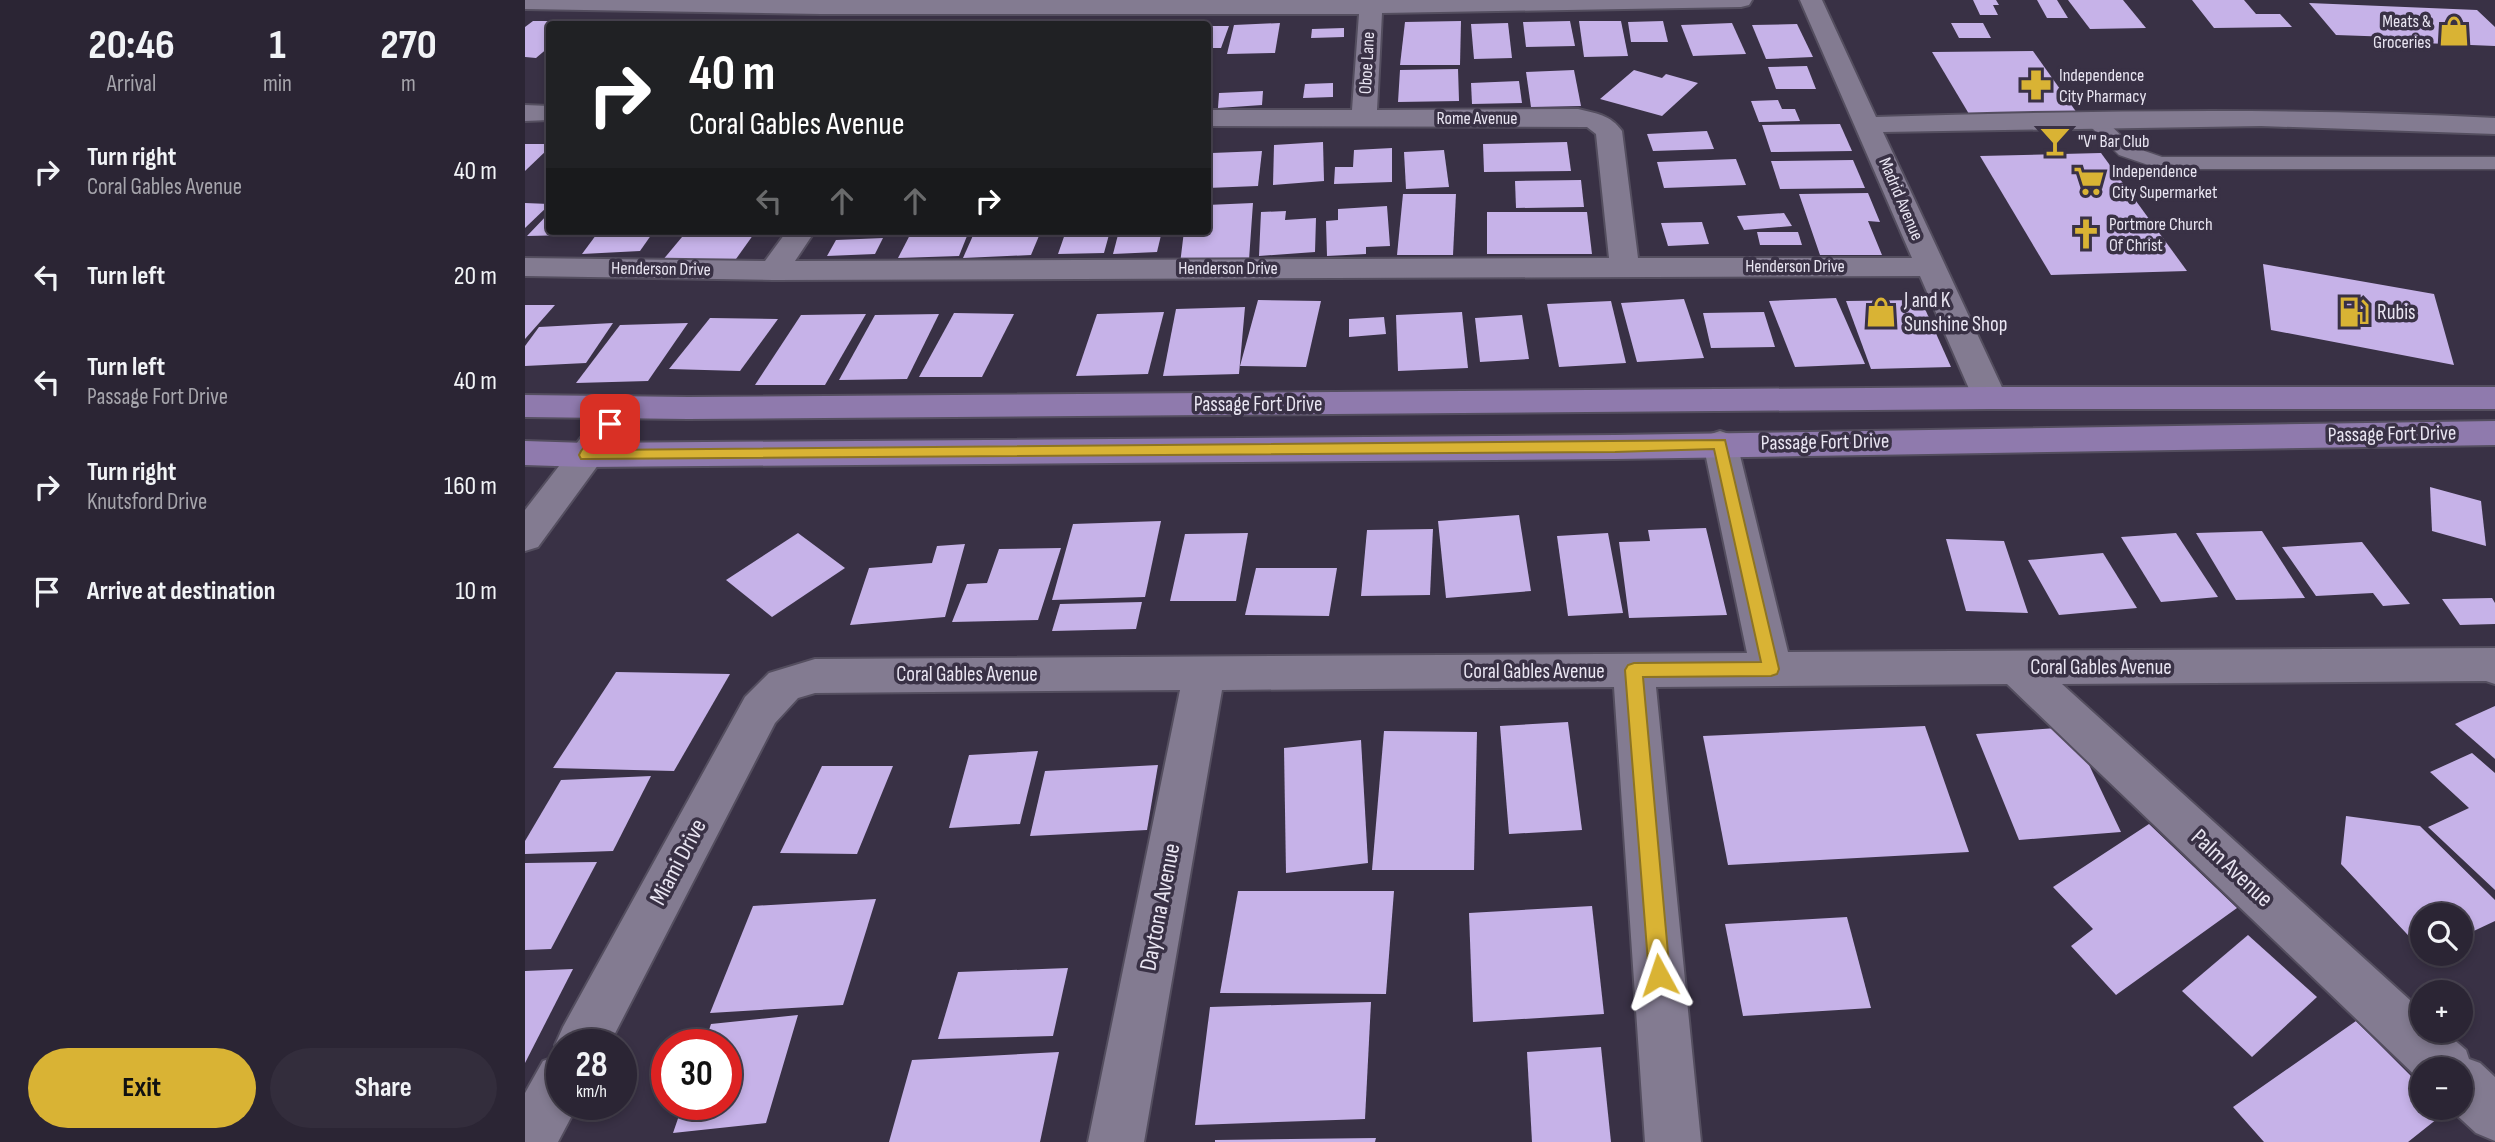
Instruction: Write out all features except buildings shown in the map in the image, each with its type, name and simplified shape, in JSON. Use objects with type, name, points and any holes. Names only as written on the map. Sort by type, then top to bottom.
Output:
[{"type":"main road","name":"Passage Fort Drive","points":[[525,407],[1990,398],[2495,398]]},
{"type":"main road","name":"Passage Fort Drive","points":[[525,453],[586,455],[1615,447],[1720,443],[2495,433]]},
{"type":"street","points":[[525,2],[821,7],[1371,8],[1741,0]]},
{"type":"street","name":"Madrid Avenue","points":[[1811,0],[1990,398]]},
{"type":"street","name":"Oboe Lane","points":[[1364,118],[1371,8]]},
{"type":"street","points":[[525,113],[546,113]]},
{"type":"street","name":"Rome Avenue","points":[[1211,118],[1578,117],[1596,121],[1609,131],[1624,265]]},
{"type":"street","points":[[1869,125],[2093,119],[2431,122],[2495,126]]},
{"type":"street","points":[[773,271],[798,235]]},
{"type":"street","name":"Henderson Drive","points":[[525,267],[773,271],[1624,265],[1930,267]]},
{"type":"street","points":[[525,537],[622,408]]},
{"type":"street","points":[[1720,443],[1771,669]]},
{"type":"street","name":"Coral Gables Avenue","points":[[784,685],[814,676],[2478,664],[2495,667]]},
{"type":"street","name":"Palm Avenue","points":[[2017,668],[2434,1057]]},
{"type":"street","points":[[1634,670],[1673,1142]]},
{"type":"street","name":"Daytona Avenue","points":[[1116,1142],[1204,673]]},
{"type":"street","name":"Miami Drive","points":[[589,1029],[760,710],[784,685]]},
{"type":"street","points":[[2473,1093],[2495,1114]]},
{"type":"street","points":[[529,1142],[546,1110]]},
{"type":"lane","points":[[2093,119],[2126,151],[2160,163],[2495,163]]},
{"type":"place","name":"Meats & Groceries","points":[[2454,31]]},
{"type":"place","name":"Independence City Pharmacy","points":[[2036,85]]},
{"type":"place","name":"\"V\" Bar Club","points":[[2055,141]]},
{"type":"place","name":"Independence City Supermarket","points":[[2089,181]]},
{"type":"place","name":"Portmore Church Of Christ","points":[[2086,234]]},
{"type":"place","name":"J and K Sunshine Shop","points":[[1881,312]]},
{"type":"place","name":"Rubis","points":[[2354,312]]},
{"type":"route","points":[[610,424],[586,455],[1615,447],[1720,443],[1771,669],[1634,670],[1659,975]]}]
